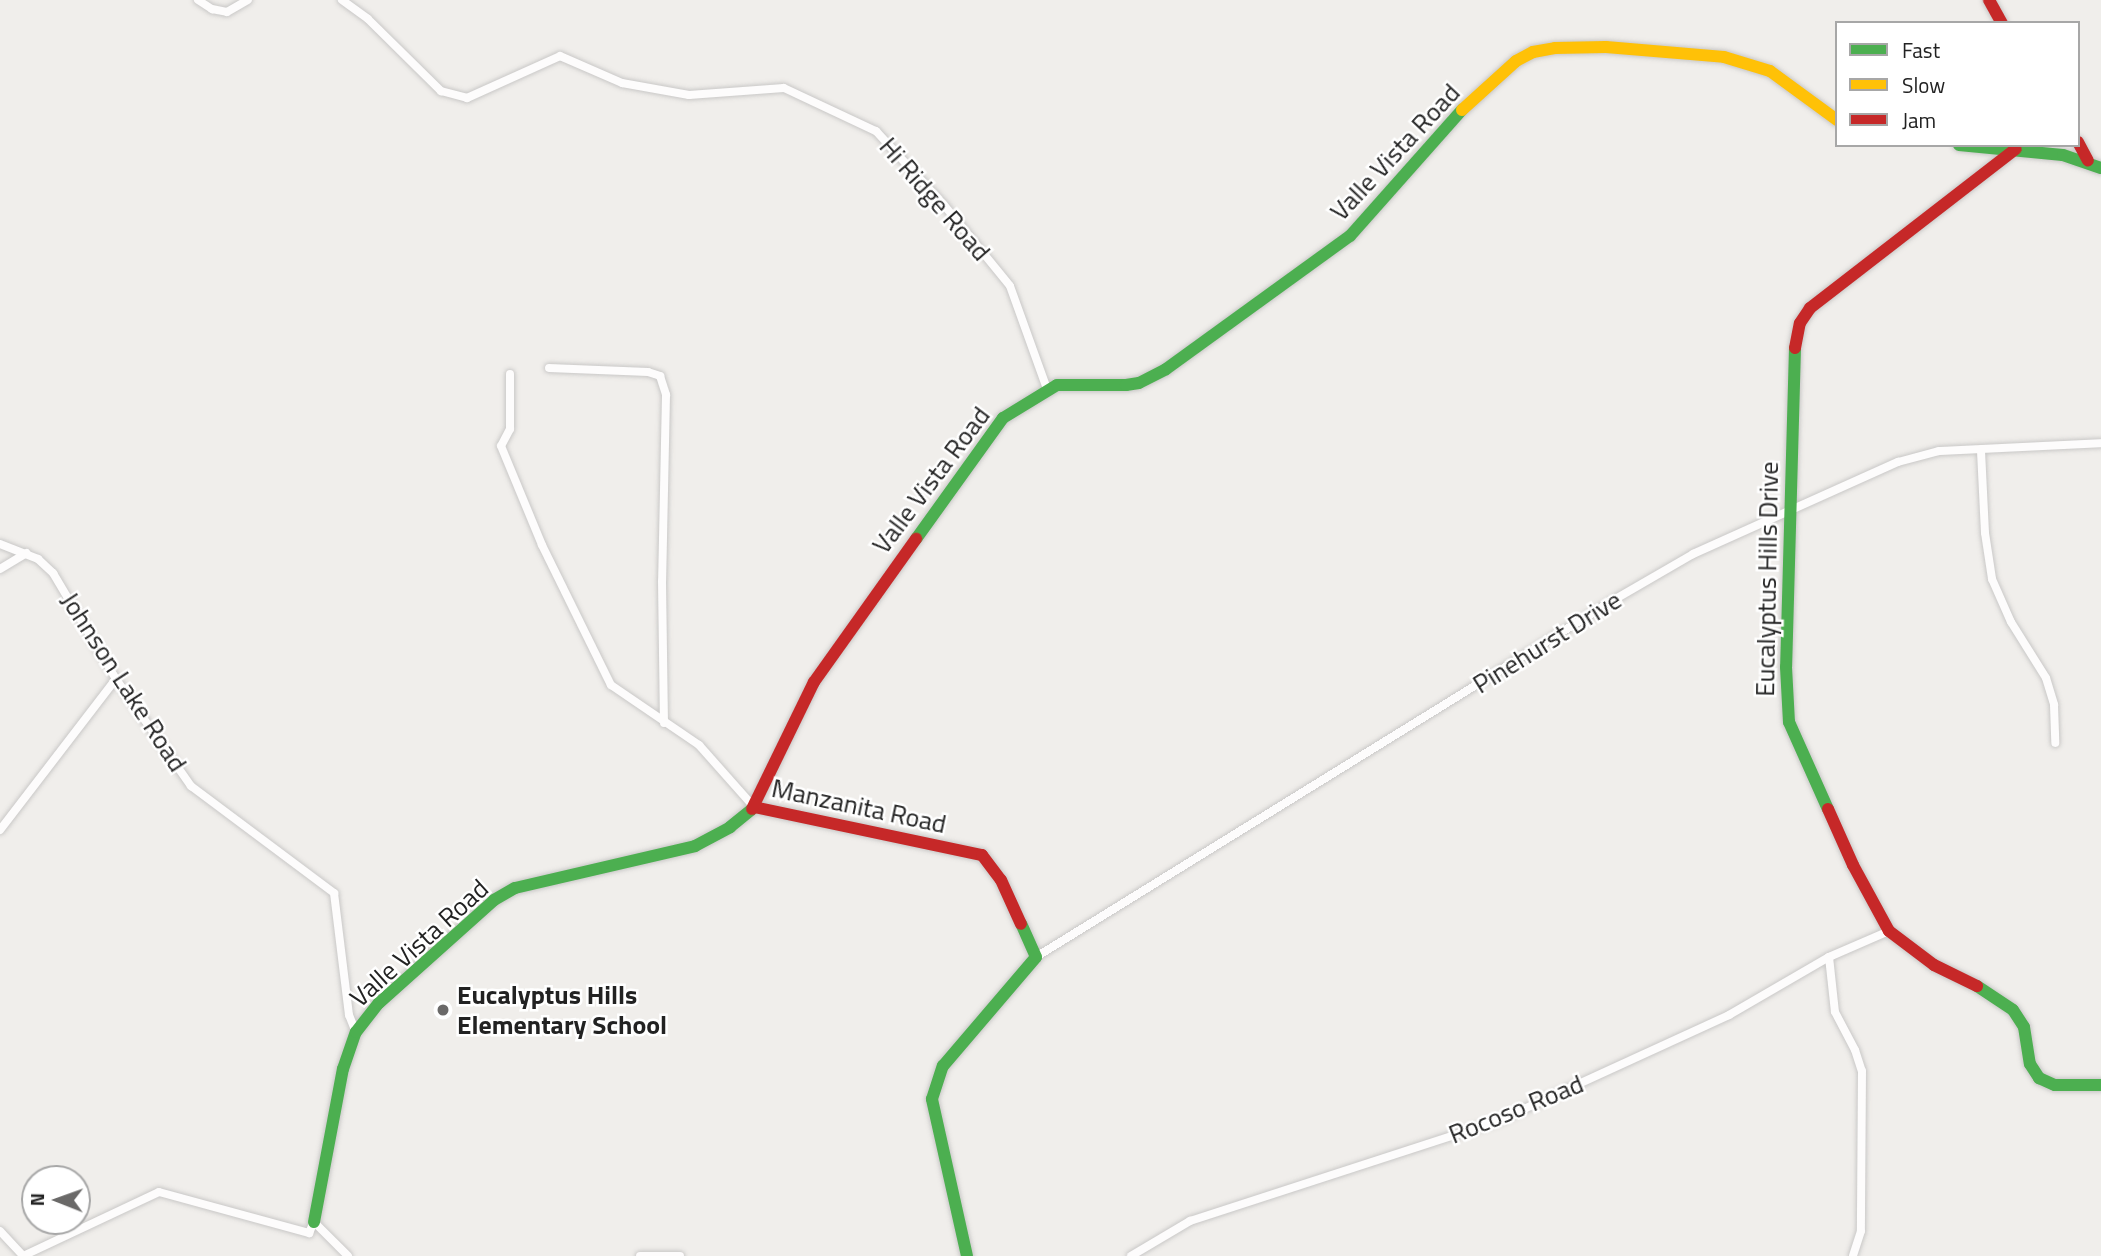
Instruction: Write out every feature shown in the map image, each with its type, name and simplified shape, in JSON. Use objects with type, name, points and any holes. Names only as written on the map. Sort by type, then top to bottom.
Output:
[{"type":"street","points":[[198,0],[212,9],[226,12],[248,0]]},
{"type":"street","name":"Hi Ridge Road","points":[[342,0],[369,19],[441,91],[467,98],[560,56],[622,83],[689,95],[784,88],[876,131],[944,205],[1010,286],[1047,389]]},
{"type":"street","points":[[1989,0],[2001,21]]},
{"type":"street","name":"Valle Vista Road","points":[[314,1222],[343,1069],[356,1032],[379,1003],[505,894],[545,879],[695,846],[730,827],[754,807],[814,682],[880,585],[1003,418],[1047,389],[1067,383],[1139,383],[1166,369],[1350,236],[1463,109],[1516,61],[1533,52],[1555,48],[1606,47],[1724,57],[1770,71],[1835,119]]},
{"type":"street","points":[[2080,146],[2088,161]]},
{"type":"street","points":[[1988,147],[2088,161],[2101,168]]},
{"type":"street","name":"Eucalyptus Hills Drive","points":[[2016,149],[1810,308],[1800,323],[1795,339],[1789,510],[1786,667],[1789,722],[1853,865],[1889,931],[1934,965],[1983,989],[2013,1010],[2024,1027],[2030,1065],[2039,1078],[2055,1084],[2101,1085]]},
{"type":"street","points":[[549,368],[648,372],[660,376],[666,395],[662,579],[664,723]]},
{"type":"street","name":"Manzanita Road","points":[[510,374],[510,429],[500,446],[542,545],[611,685],[699,745],[754,807],[982,855],[1001,880],[1036,957]]},
{"type":"street","name":"Pinehurst Drive","points":[[1036,957],[1612,601],[1693,554],[1898,461],[1939,451],[2101,443]]},
{"type":"street","points":[[1981,451],[1985,533],[1992,579],[2011,622],[2046,678],[2054,705],[2055,743]]},
{"type":"street","name":"Johnson Lake Road","points":[[0,544],[38,559],[59,581],[116,680],[191,786],[334,894],[349,1015],[356,1032]]},
{"type":"street","points":[[0,569],[27,553]]},
{"type":"street","points":[[0,830],[116,680]]},
{"type":"street","name":"Rocoso Road","points":[[1131,1256],[1190,1221],[1490,1124],[1729,1015],[1829,957],[1889,931]]},
{"type":"street","points":[[967,1256],[932,1114],[934,1087],[947,1060],[1036,957]]},
{"type":"street","points":[[1829,957],[1835,1012],[1855,1050],[1862,1071],[1861,1231],[1853,1256]]},
{"type":"street","points":[[0,1231],[23,1256],[159,1192],[309,1233],[314,1222],[348,1256]]},
{"type":"street","points":[[640,1256],[680,1256]]},
{"type":"traffic: fast","points":[[916,539],[1003,418],[1057,385],[1126,385],[1139,383],[1166,369],[1350,236],[1462,110]]},
{"type":"traffic: fast","points":[[1980,147],[2063,155],[2101,168]]},
{"type":"traffic: fast","points":[[1795,348],[1786,667],[1789,722],[1828,809]]},
{"type":"traffic: fast","points":[[314,1222],[343,1069],[356,1032],[379,1003],[494,900],[515,888],[695,846],[730,827],[752,809]]},
{"type":"traffic: fast","points":[[967,1256],[932,1099],[943,1066],[1036,957],[1021,924]]},
{"type":"traffic: fast","points":[[1977,986],[2013,1010],[2024,1027],[2030,1064],[2039,1078],[2055,1085],[2101,1085]]},
{"type":"traffic: slow","points":[[1462,110],[1516,61],[1533,52],[1555,48],[1606,47],[1724,57],[1770,71],[1835,119]]},
{"type":"traffic: jam","points":[[1989,0],[2001,21]]},
{"type":"traffic: jam","points":[[2080,146],[2088,161]]},
{"type":"traffic: jam","points":[[1795,348],[1800,323],[1810,308],[2016,149]]},
{"type":"traffic: jam","points":[[752,809],[814,682],[916,539]]},
{"type":"traffic: jam","points":[[754,807],[982,855],[1001,880],[1021,924]]},
{"type":"traffic: jam","points":[[1828,809],[1853,865],[1889,931],[1934,965],[1977,986]]},
{"type":"place","name":"Eucalyptus Hills Elementary School","points":[[443,1010]]}]
